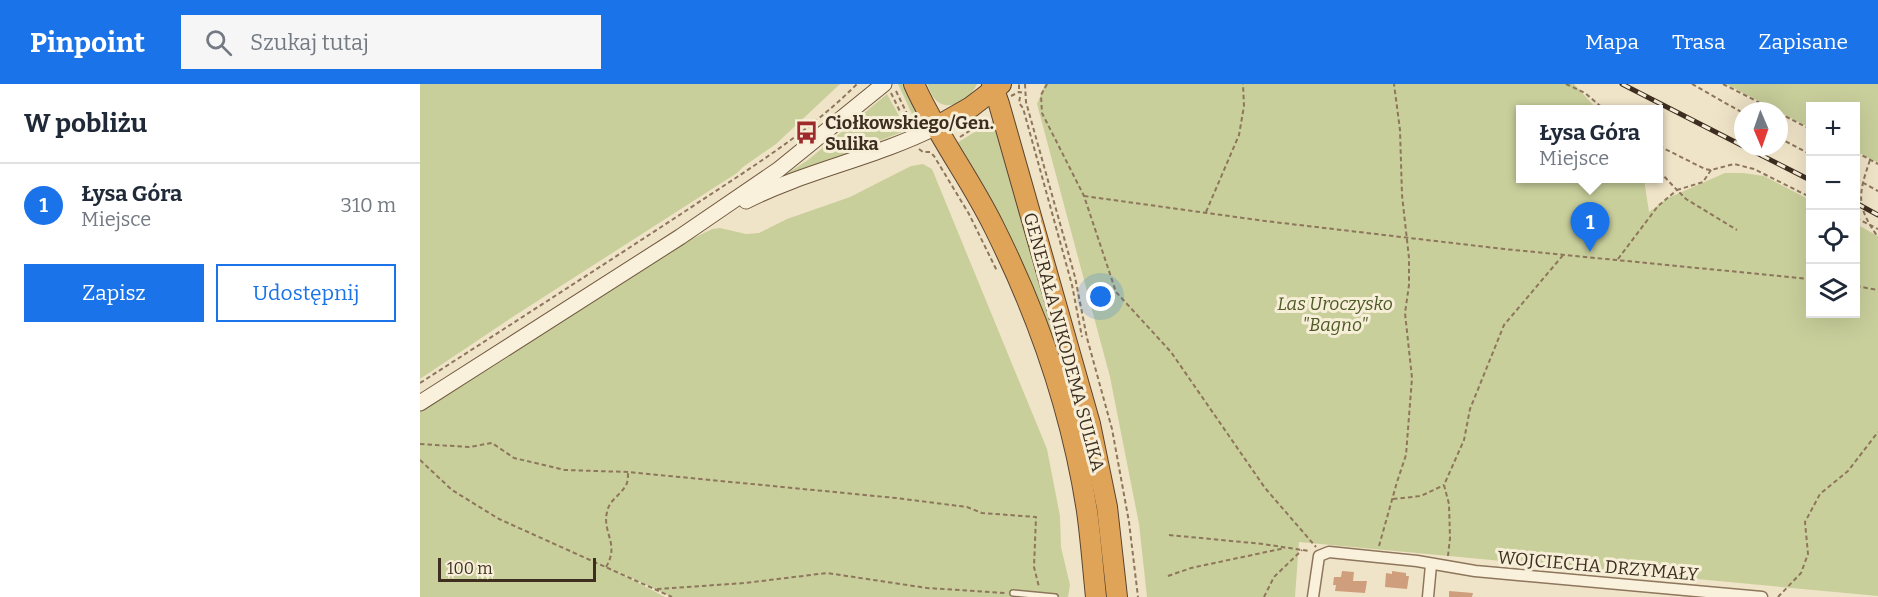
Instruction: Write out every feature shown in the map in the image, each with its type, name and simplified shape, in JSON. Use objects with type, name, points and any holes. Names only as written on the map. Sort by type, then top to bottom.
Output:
[{"type":"highway","name":"GENERAŁA NIKODEMA SULIKA","points":[[914,84],[936,127],[993,225],[1020,284],[1052,369],[1081,478],[1091,541],[1096,597]]},
{"type":"highway","name":"GENERAŁA NIKODEMA SULIKA","points":[[1003,89],[1090,424],[1107,507],[1117,596]]},
{"type":"highway","points":[[936,127],[1003,89]]},
{"type":"street","points":[[420,403],[680,237],[778,170],[889,87]]},
{"type":"street","points":[[680,237],[757,195],[801,177],[878,152],[936,127]]},
{"type":"street","points":[[1313,597],[1316,564],[1321,553]]},
{"type":"street","name":"WOJCIECHA DRZYMAŁY","points":[[1321,553],[1377,556],[1475,571],[1559,580],[1762,597]]},
{"type":"street","points":[[1428,597],[1431,564]]},
{"type":"lane","points":[[1013,594],[1055,597]]},
{"type":"path","points":[[420,383],[766,158],[794,138],[857,84]]},
{"type":"path","points":[[1003,89],[1019,84]]},
{"type":"path","points":[[1025,84],[1026,102],[1076,277],[1088,338],[1112,429],[1124,493],[1138,597]]},
{"type":"path","points":[[1047,84],[1041,95],[1042,113],[1084,196],[1116,292],[1171,352],[1265,488],[1321,553]]},
{"type":"path","points":[[1206,213],[1239,135],[1244,106],[1243,84]]},
{"type":"path","points":[[1377,556],[1406,455],[1412,378],[1405,313],[1409,285],[1407,237],[1401,175],[1400,129],[1394,84]]},
{"type":"path","points":[[1566,84],[1585,93],[1599,105]]},
{"type":"path","points":[[1692,84],[1734,108]]},
{"type":"path","points":[[1723,84],[1758,102]]},
{"type":"path","points":[[889,87],[914,128]]},
{"type":"path","points":[[889,87],[910,130]]},
{"type":"path","points":[[1003,89],[1025,93]]},
{"type":"path","points":[[952,142],[992,117]]},
{"type":"path","points":[[1788,118],[1806,127]]},
{"type":"path","points":[[1788,143],[1806,152]]},
{"type":"path","points":[[922,145],[922,148],[929,149],[934,156],[969,214],[1001,277]]},
{"type":"path","points":[[918,146],[921,151],[929,149]]},
{"type":"path","points":[[1663,148],[1711,170],[1734,164],[1754,169],[1806,195]]},
{"type":"path","points":[[1860,154],[1878,164]]},
{"type":"path","points":[[1870,160],[1863,182],[1861,206],[1865,218],[1878,237]]},
{"type":"path","points":[[1618,259],[1658,206],[1677,190],[1703,182],[1711,170]]},
{"type":"path","points":[[1663,175],[1686,199],[1737,230]]},
{"type":"path","points":[[1860,181],[1878,191]]},
{"type":"path","points":[[1084,196],[1407,237],[1806,279]]},
{"type":"path","points":[[1860,220],[1878,229]]},
{"type":"path","points":[[1448,566],[1449,504],[1444,485],[1464,440],[1470,409],[1504,325],[1564,254]]},
{"type":"path","points":[[1860,287],[1878,290]]},
{"type":"path","points":[[1778,597],[1801,573],[1808,555],[1805,522],[1820,494],[1848,471],[1878,432]]},
{"type":"path","points":[[420,444],[469,447],[492,443],[514,458],[565,470],[628,472],[896,498],[967,507],[982,513],[1036,517],[1034,567],[1041,595]]},
{"type":"path","points":[[420,460],[452,490],[500,519],[672,597]]},
{"type":"path","points":[[606,567],[612,557],[607,512],[614,498],[627,485],[628,472]]},
{"type":"path","points":[[1392,500],[1421,496],[1444,485]]},
{"type":"path","points":[[1169,535],[1288,547],[1321,553]]},
{"type":"path","points":[[1168,576],[1191,568],[1288,547]]},
{"type":"path","points":[[1264,597],[1274,577],[1302,550]]},
{"type":"path","points":[[657,589],[745,583],[827,573],[927,588],[1013,594]]},
{"type":"green space","points":[[420,84],[840,84],[776,144],[737,173],[420,379]]},
{"type":"green space","points":[[898,84],[906,84],[925,121],[917,125]]},
{"type":"green space","points":[[927,84],[977,84],[966,98],[948,105],[935,99]]},
{"type":"green space","name":"Las Uroczysko \"Bagno\"","points":[[1045,84],[1574,84],[1593,105],[1516,105],[1516,183],[1645,183],[1649,212],[1668,198],[1725,173],[1764,176],[1806,198],[1806,318],[1860,318],[1860,226],[1878,236],[1878,596],[1299,542],[1295,597],[1147,597],[1139,524],[1110,377],[1037,104]]},
{"type":"green space","points":[[1726,84],[1878,84],[1878,163],[1860,153],[1860,102],[1806,102],[1806,126],[1788,116],[1788,102],[1760,102]]},
{"type":"green space","points":[[887,94],[907,130],[774,182],[808,160]]},
{"type":"green space","points":[[993,121],[1044,303],[1061,345],[1094,477],[1111,597],[1104,597],[1088,477],[955,144]]},
{"type":"green space","points":[[923,164],[932,169],[1047,449],[1060,516],[1061,547],[1070,585],[1068,597],[672,597],[612,569],[665,597],[420,597],[420,411],[686,242],[712,229],[720,228],[746,234],[759,233],[787,219],[850,197],[911,166]]},
{"type":"building","points":[[1342,571],[1354,572],[1353,581],[1367,581],[1365,593],[1335,591],[1334,577],[1341,577]]},
{"type":"building","points":[[1392,571],[1406,573],[1406,576],[1409,576],[1407,589],[1385,587],[1386,573],[1392,574]]},
{"type":"building","points":[[1449,591],[1473,593],[1472,597],[1449,597]]},
{"type":"railway","points":[[1622,84],[1663,105]]},
{"type":"railway","points":[[1663,105],[1734,141]]},
{"type":"railway","points":[[1763,156],[1806,178]]},
{"type":"railway","points":[[1860,205],[1878,215]]},
{"type":"place","name":"Ciołkowskiego/Gen. Sulika","points":[[807,133]]},
{"type":"place","name":"Łysa Góra","points":[[1590,252]]}]
